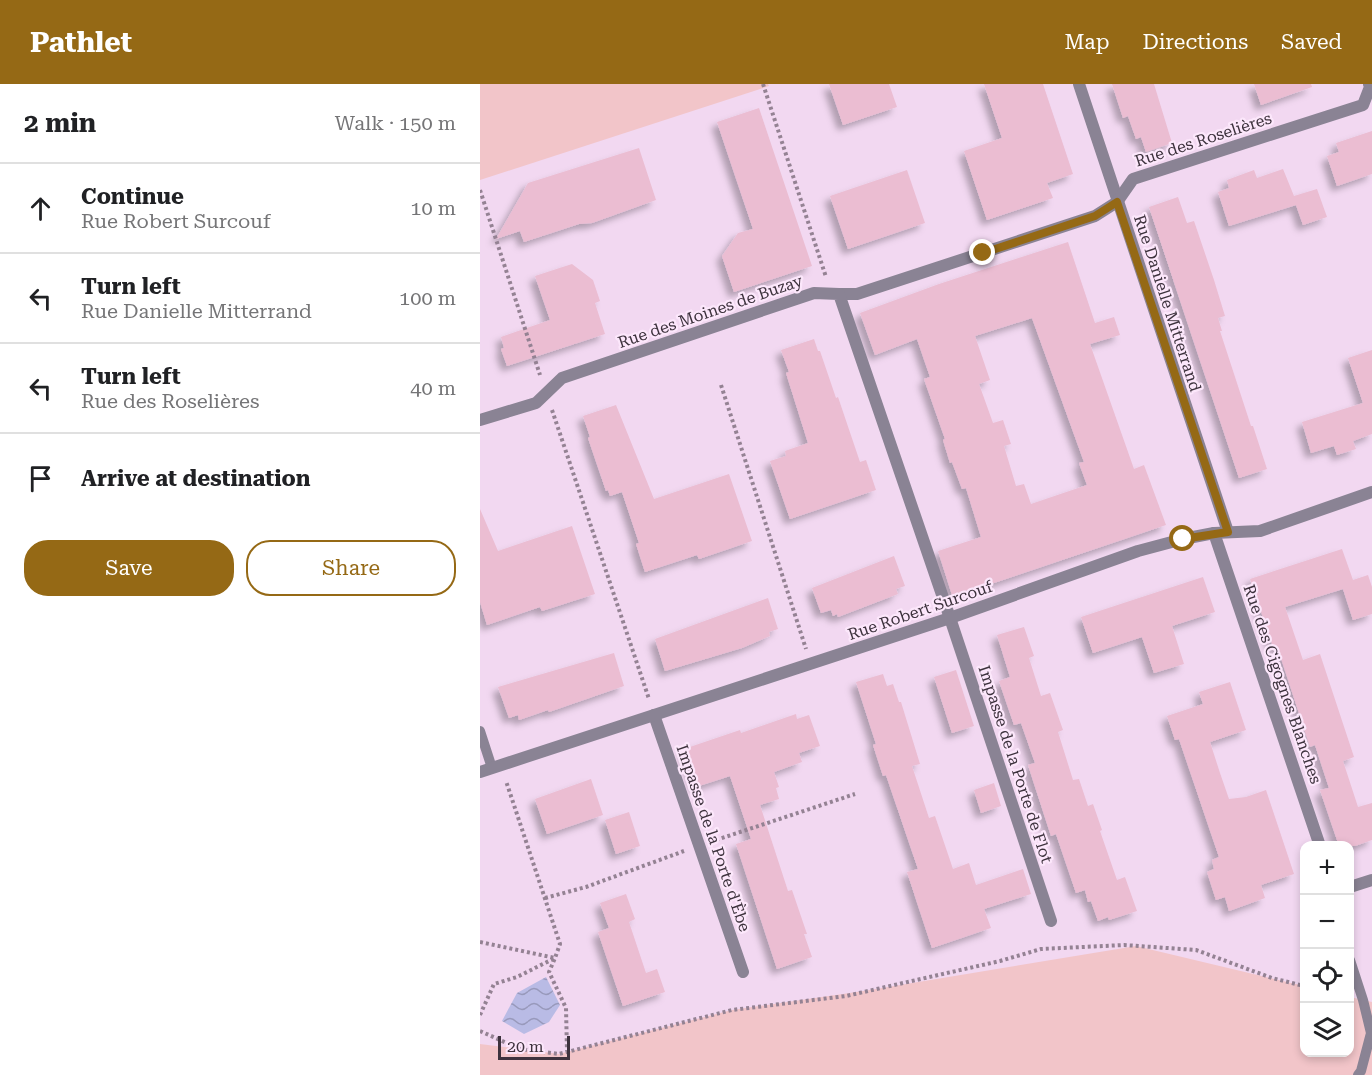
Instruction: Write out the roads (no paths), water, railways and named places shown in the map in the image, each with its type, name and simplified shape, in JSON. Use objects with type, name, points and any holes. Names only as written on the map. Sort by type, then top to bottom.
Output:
[{"type":"street","name":"Rue Danielle Mitterrand","points":[[1079,84],[1228,532]]},
{"type":"street","name":"Rue des Roselières","points":[[835,294],[857,294],[1095,216],[1117,202],[1133,179],[1363,105],[1369,84]]},
{"type":"street","name":"Rue des Moines de Buzay","points":[[480,420],[536,403],[562,378],[814,293],[835,294]]},
{"type":"street","points":[[835,294],[950,618]]},
{"type":"street","name":"Rue Robert Surcouf","points":[[480,772],[950,618],[1138,551],[1214,533],[1260,531],[1372,492]]},
{"type":"street","name":"Rue des Cigognes Blanches","points":[[1214,533],[1318,841]]},
{"type":"street","name":"Impasse de la Porte de Flot","points":[[950,618],[1051,921]]},
{"type":"street","name":"Impasse de la Porte d'Èbe","points":[[654,715],[743,972]]},
{"type":"street","points":[[1354,886],[1372,880]]},
{"type":"lane","points":[[480,731],[496,766]]},
{"type":"lane","points":[[1354,972],[1371,1033],[1358,1075]]},
{"type":"water","points":[[546,977],[560,1005],[549,1022],[524,1034],[502,1021],[517,993]]}]
